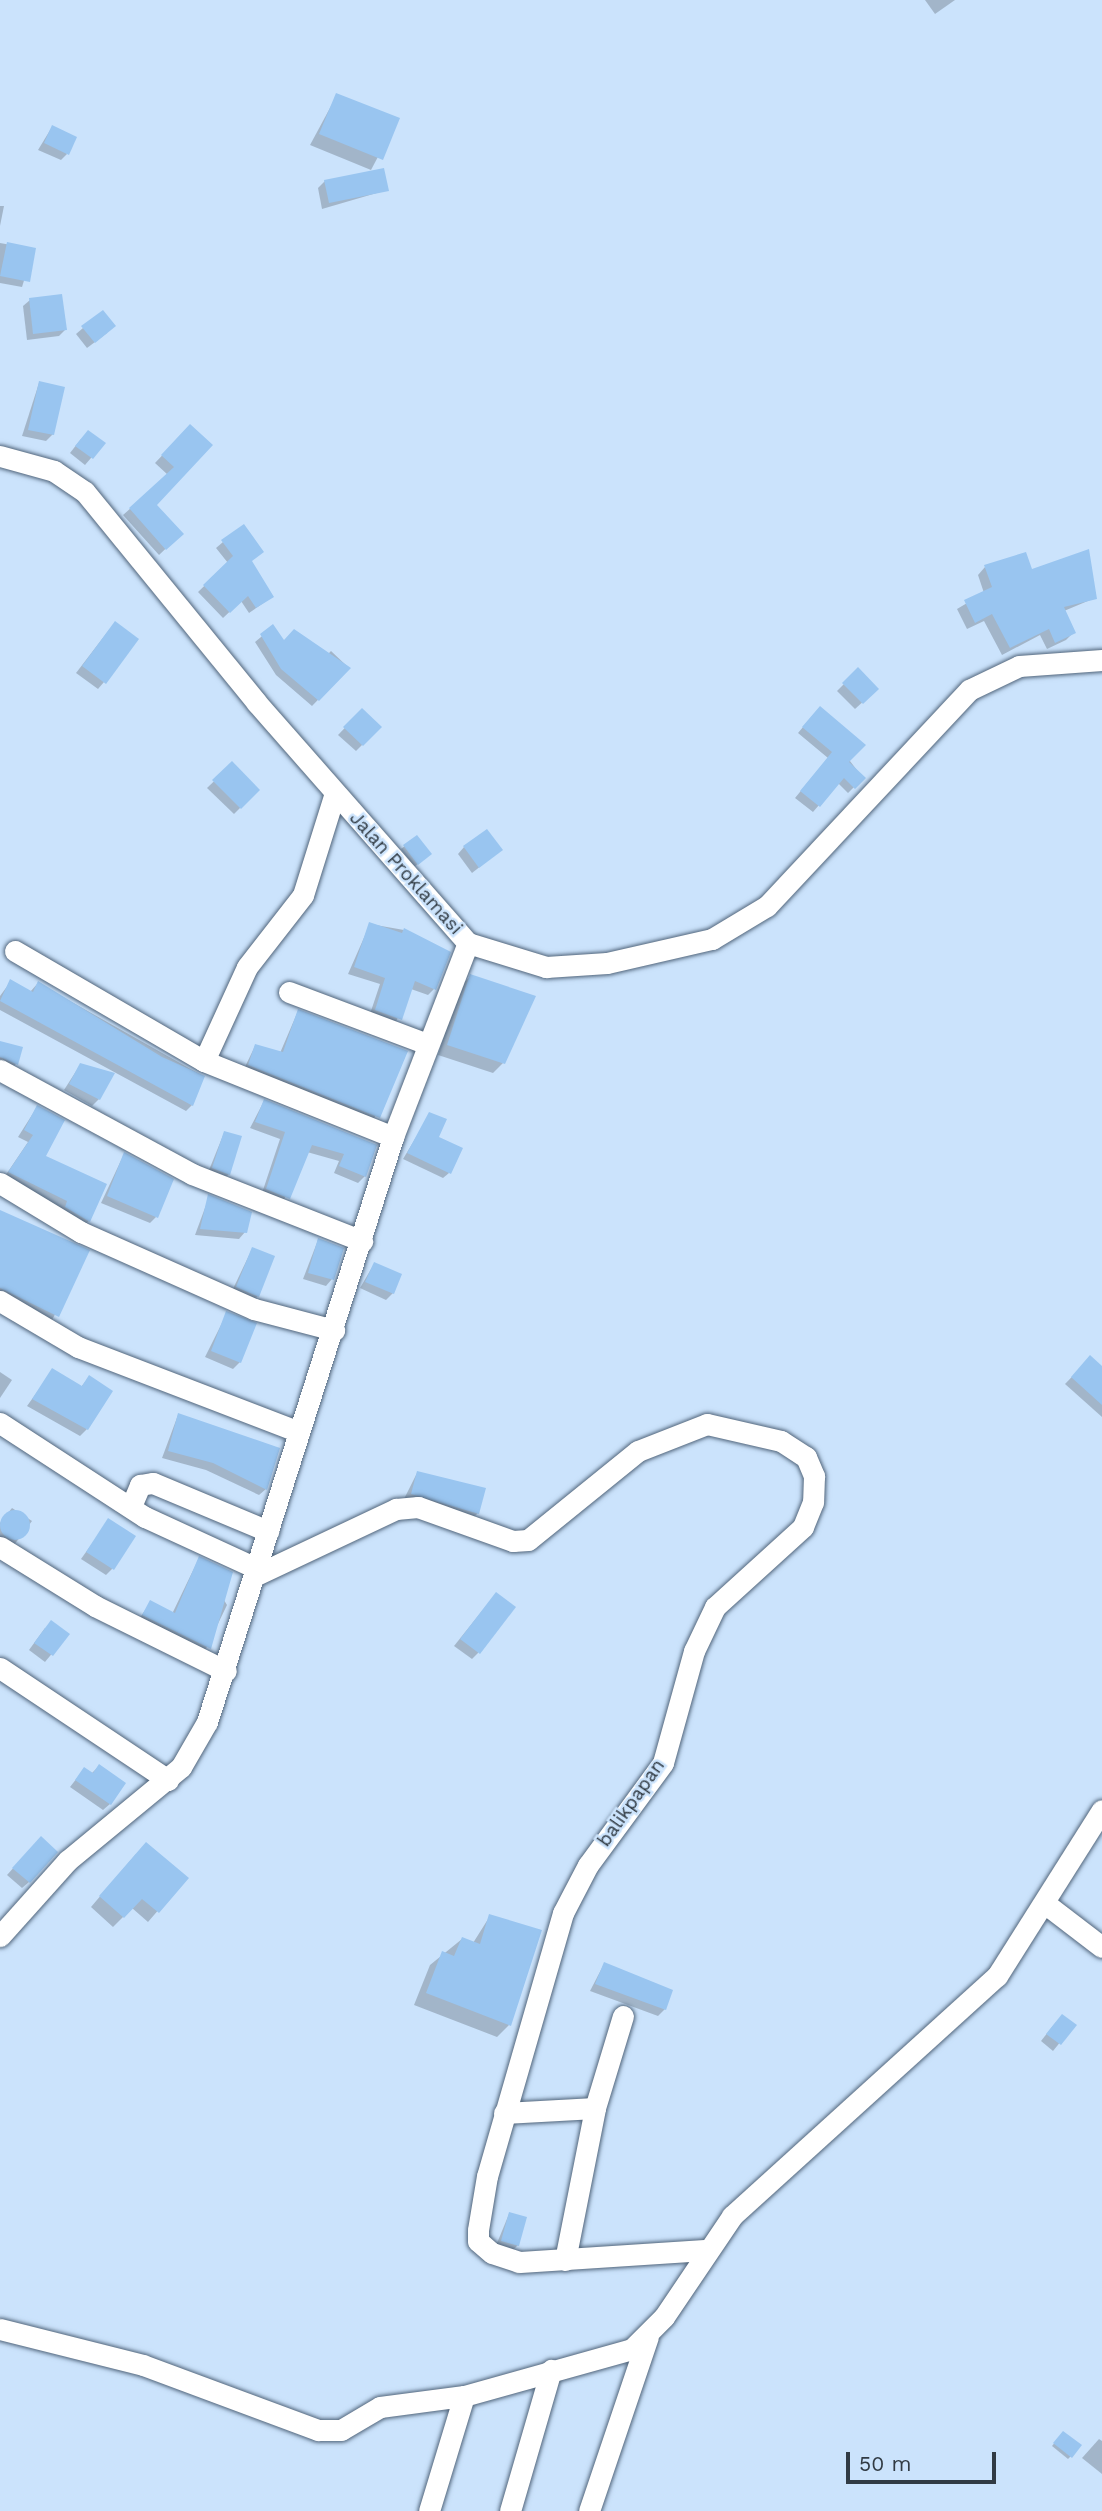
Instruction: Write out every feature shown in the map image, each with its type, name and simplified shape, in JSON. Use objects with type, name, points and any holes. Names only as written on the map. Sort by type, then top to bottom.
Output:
[{"type":"street","name":"Jalan Proklamasi","points":[[0,456],[54,471],[85,492],[335,793],[468,943],[547,967],[607,963],[712,939],[767,906],[969,690],[1019,666],[1102,660]]},
{"type":"street","points":[[204,1061],[247,967],[303,895],[335,793]]},
{"type":"street","points":[[0,1936],[67,1861],[168,1780],[207,1722],[226,1671],[393,1137],[468,943]]},
{"type":"street","points":[[15,951],[204,1061],[393,1137]]},
{"type":"street","points":[[289,992],[427,1044]]},
{"type":"street","points":[[0,1070],[192,1174],[362,1241]]},
{"type":"street","points":[[0,1183],[81,1232],[254,1309],[334,1330]]},
{"type":"street","points":[[0,1301],[78,1347],[299,1432]]},
{"type":"street","points":[[0,1423],[79,1479],[132,1504],[145,1517],[255,1572]]},
{"type":"street","name":"balikpapan","points":[[255,1572],[397,1509],[418,1507],[453,1515],[513,1541],[540,1535],[574,1498],[638,1451],[707,1424],[780,1441],[806,1457],[814,1476],[803,1527],[715,1607],[694,1651],[663,1763],[588,1865],[563,1913],[504,2113],[478,2241],[519,2262],[706,2250]]},
{"type":"street","points":[[132,1504],[141,1485],[153,1483],[268,1531]]},
{"type":"street","points":[[0,1547],[95,1606],[226,1671]]},
{"type":"street","points":[[0,1668],[168,1780]]},
{"type":"street","points":[[589,2511],[648,2337],[706,2250],[782,2169],[997,1976],[1047,1905],[1102,1810]]},
{"type":"street","points":[[1047,1905],[1102,1947]]},
{"type":"street","points":[[565,2260],[595,2108],[622,2015]]},
{"type":"street","points":[[504,2113],[595,2108]]},
{"type":"street","points":[[0,2329],[143,2365],[318,2430],[341,2430],[380,2407],[464,2396],[632,2349],[648,2337]]},
{"type":"street","points":[[510,2511],[551,2370]]},
{"type":"street","points":[[429,2511],[464,2396]]},
{"type":"building","points":[[336,93],[400,118],[383,160],[319,134]]},
{"type":"building","points":[[52,125],[77,137],[69,155],[44,143]]},
{"type":"building","points":[[384,168],[389,191],[329,203],[324,180]]},
{"type":"building","points":[[7,242],[36,248],[30,282],[0,276]]},
{"type":"building","points":[[62,294],[67,330],[33,334],[29,298]]},
{"type":"building","points":[[103,310],[116,326],[95,343],[81,326]]},
{"type":"building","points":[[39,381],[65,387],[54,435],[28,430]]},
{"type":"building","points":[[190,424],[213,445],[157,505],[184,534],[166,550],[129,508],[174,467],[161,455]]},
{"type":"building","points":[[88,430],[106,443],[93,459],[75,446]]},
{"type":"building","points":[[244,524],[264,552],[252,561],[274,597],[256,608],[248,596],[230,613],[203,585],[233,556],[221,540]]},
{"type":"building","points":[[1089,549],[1097,599],[1064,607],[1076,633],[1055,643],[1049,629],[1010,648],[992,614],[975,623],[964,600],[992,587],[984,565],[1026,552],[1032,569]]},
{"type":"building","points":[[115,621],[139,639],[106,684],[82,666]]},
{"type":"building","points":[[273,624],[284,640],[294,629],[351,668],[319,701],[281,669],[260,634]]},
{"type":"building","points":[[858,667],[879,689],[863,704],[842,683]]},
{"type":"building","points":[[820,706],[866,745],[849,762],[866,778],[855,789],[844,778],[820,807],[800,791],[832,752],[802,727]]},
{"type":"building","points":[[362,708],[382,727],[363,746],[343,727]]},
{"type":"building","points":[[232,761],[260,790],[241,809],[212,780]]},
{"type":"building","points":[[487,829],[503,850],[479,868],[463,846]]},
{"type":"building","points":[[417,835],[432,854],[418,865],[403,845]]},
{"type":"building","points":[[369,922],[402,933],[404,928],[451,952],[436,990],[415,981],[402,1020],[375,1010],[385,978],[354,967]]},
{"type":"building","points":[[470,974],[536,996],[505,1064],[447,1045]]},
{"type":"building","points":[[10,979],[33,992],[38,981],[162,1057],[205,1076],[193,1106],[0,1001]]},
{"type":"building","points":[[298,1009],[408,1051],[380,1118],[248,1065],[255,1044],[283,1052]]},
{"type":"building","points":[[0,1041],[23,1047],[18,1065],[0,1057]]},
{"type":"building","points":[[80,1063],[115,1073],[100,1100],[69,1084]]},
{"type":"building","points":[[264,1099],[377,1145],[366,1177],[339,1166],[344,1154],[312,1145],[290,1199],[266,1189],[285,1132],[255,1122]]},
{"type":"building","points":[[37,1105],[65,1120],[46,1156],[107,1184],[90,1222],[65,1207],[67,1201],[8,1172],[33,1135],[24,1130]]},
{"type":"building","points":[[429,1112],[447,1119],[439,1137],[463,1148],[451,1174],[407,1153]]},
{"type":"building","points":[[224,1131],[242,1136],[230,1175],[212,1168]]},
{"type":"building","points":[[124,1152],[174,1179],[158,1218],[107,1196]]},
{"type":"building","points":[[208,1194],[252,1212],[247,1233],[200,1229]]},
{"type":"building","points":[[0,1210],[90,1250],[59,1317],[0,1288]]},
{"type":"building","points":[[318,1238],[344,1248],[334,1280],[308,1273]]},
{"type":"building","points":[[252,1247],[275,1256],[259,1297],[236,1287]]},
{"type":"building","points":[[374,1262],[402,1274],[394,1294],[365,1282]]},
{"type":"building","points":[[226,1311],[257,1323],[241,1363],[211,1351]]},
{"type":"building","points":[[1090,1355],[1102,1366],[1102,1405],[1071,1377]]},
{"type":"building","points":[[52,1368],[82,1386],[89,1375],[113,1391],[88,1430],[32,1399]]},
{"type":"building","points":[[178,1413],[280,1448],[267,1490],[213,1463],[168,1451]]},
{"type":"building","points":[[417,1471],[486,1488],[479,1514],[411,1494]]},
{"type":"building","points":[[15,1510],[26,1514],[30,1525],[26,1536],[15,1540],[4,1536],[0,1525],[4,1514]]},
{"type":"building","points":[[108,1518],[136,1536],[114,1570],[86,1552]]},
{"type":"building","points":[[199,1556],[233,1572],[211,1649],[142,1615],[150,1600],[175,1613]]},
{"type":"building","points":[[496,1592],[516,1607],[480,1654],[460,1639]]},
{"type":"building","points":[[51,1620],[70,1634],[53,1656],[34,1643]]},
{"type":"building","points":[[99,1764],[126,1783],[111,1805],[75,1780],[84,1767],[93,1773]]},
{"type":"building","points":[[41,1836],[58,1852],[30,1883],[12,1868]]},
{"type":"building","points":[[146,1842],[189,1878],[159,1913],[142,1899],[124,1918],[99,1896]]},
{"type":"building","points":[[489,1914],[542,1930],[511,2026],[426,1993],[442,1951],[454,1956],[462,1937],[480,1944]]},
{"type":"building","points":[[604,1962],[673,1990],[666,2010],[595,1984]]},
{"type":"building","points":[[1062,2014],[1077,2025],[1061,2045],[1046,2034]]},
{"type":"building","points":[[509,2212],[527,2217],[519,2246],[501,2241]]},
{"type":"building","points":[[1063,2431],[1082,2445],[1072,2458],[1053,2443]]}]
